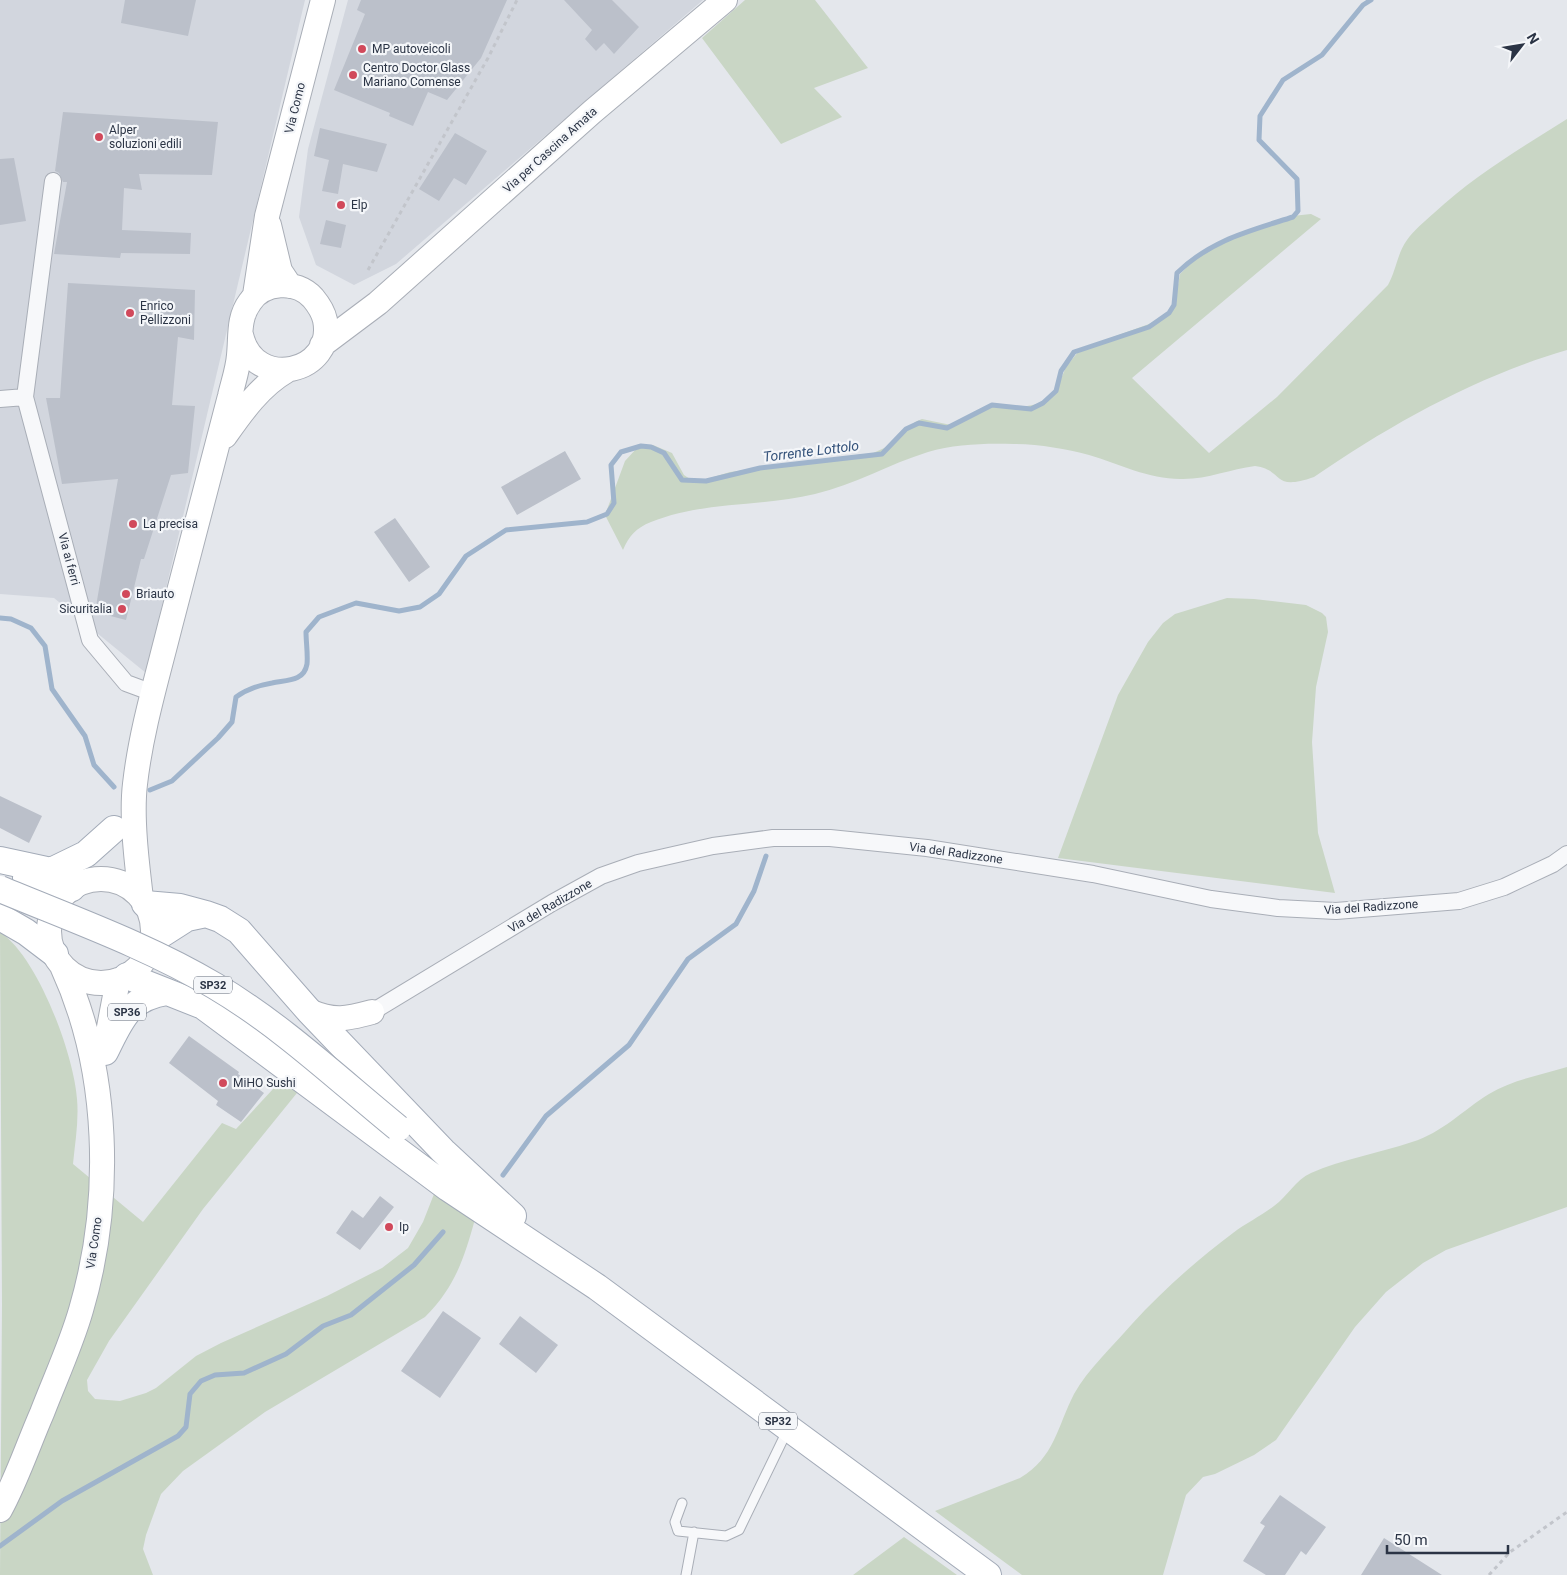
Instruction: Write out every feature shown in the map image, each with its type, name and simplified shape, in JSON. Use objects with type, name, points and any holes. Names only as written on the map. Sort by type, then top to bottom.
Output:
[{"type":"main road","name":"Via Como","points":[[255,295],[267,216],[323,0]]},
{"type":"main road","name":"Via per Cascina Amata","points":[[322,345],[378,303],[592,112],[724,0]]},
{"type":"main road","name":"Via Como","points":[[267,216],[277,260],[290,286]]},
{"type":"main road","points":[[58,960],[50,944],[49,927],[52,915],[59,900],[75,886],[100,854],[114,829],[134,785],[153,693],[237,366],[243,313],[255,295],[263,289],[277,285],[290,286],[311,295],[319,305],[325,319],[322,345],[308,362],[274,378],[248,405],[216,450]]},
{"type":"main road","name":"Via per Cascina Amata","points":[[319,305],[349,311],[378,303]]},
{"type":"main road","points":[[241,335],[243,346],[255,361],[271,370],[286,371]]},
{"type":"main road","points":[[0,917],[26,932],[84,980],[105,983],[123,978],[143,962],[151,941],[152,924],[143,901],[136,863],[134,785]]},
{"type":"main road","points":[[0,860],[51,871],[86,854],[114,829]]},
{"type":"main road","points":[[0,867],[40,883],[75,886],[96,879],[109,880],[124,885],[143,901],[180,907],[206,914],[220,919],[239,931],[309,1011],[443,1151],[567,1266]]},
{"type":"main road","name":"SP32","points":[[0,889],[105,933],[216,986],[280,1032],[398,1128],[486,1203],[567,1266],[988,1575]]},
{"type":"main road","points":[[151,941],[187,918],[206,914]]},
{"type":"main road","name":"Via Como","points":[[0,1510],[72,1339],[87,1288],[98,1220],[103,1153],[99,1097],[84,1022],[76,996],[58,960]]},
{"type":"main road","points":[[123,978],[203,1006],[448,1188],[567,1266]]},
{"type":"main road","name":"SP36","points":[[99,1097],[106,1052],[123,978]]},
{"type":"main road","name":"SP36","points":[[106,1052],[120,1021],[133,1005],[151,994],[167,992]]},
{"type":"main road","points":[[309,1011],[332,1019],[344,1019],[372,1012]]},
{"type":"main road","points":[[339,1042],[372,1012]]},
{"type":"street","name":"Via ai ferri","points":[[53,181],[25,397],[90,640],[126,683],[153,693]]},
{"type":"street","points":[[0,399],[25,397]]},
{"type":"street","name":"Via del Radizzone","points":[[372,1012],[552,903],[601,876],[638,863],[714,846],[782,838],[830,838],[888,844],[1093,874],[1212,899],[1278,908],[1336,911],[1459,901],[1504,887],[1553,864],[1567,854]]},
{"type":"lane","points":[[682,1503],[675,1522],[678,1531],[726,1536],[739,1530],[789,1429]]},
{"type":"lane","points":[[686,1575],[694,1532]]},
{"type":"path","points":[[368,270],[488,58],[517,0]]},
{"type":"path","points":[[1489,1575],[1510,1552],[1567,1512]]},
{"type":"shaded area","points":[[0,0],[305,0],[146,673],[54,598],[0,594]]},
{"type":"shaded area","points":[[348,0],[703,0],[396,264],[354,285],[316,265],[299,217],[308,149]]},
{"type":"green space","points":[[745,0],[815,0],[868,68],[814,88],[842,117],[781,144],[702,38]]},
{"type":"green space","points":[[1567,119],[1567,350],[1500,373],[1436,403],[1373,438],[1314,477],[1300,481],[1284,481],[1264,468],[1255,466],[1199,478],[1157,477],[1089,455],[1062,449],[1023,444],[982,444],[949,447],[928,452],[844,485],[815,494],[774,501],[712,507],[671,515],[641,527],[631,537],[623,550],[605,515],[625,461],[636,449],[653,445],[672,453],[684,475],[693,481],[700,481],[730,472],[871,454],[893,444],[915,422],[922,419],[951,425],[989,405],[998,404],[1022,407],[1043,403],[1058,386],[1066,367],[1078,352],[1088,346],[1149,324],[1169,313],[1175,301],[1180,274],[1199,255],[1214,245],[1239,233],[1292,216],[1311,214],[1321,219],[1132,378],[1209,453],[1277,397],[1388,285],[1404,245],[1420,226],[1465,187]]},
{"type":"green space","points":[[1227,598],[1306,605],[1326,617],[1328,632],[1316,687],[1312,742],[1318,833],[1335,893],[1058,858],[1118,695],[1148,642],[1163,623],[1175,614]]},
{"type":"green space","points":[[0,932],[28,962],[52,1008],[69,1058],[77,1099],[73,1164],[143,1222],[222,1123],[236,1129],[286,1075],[301,1088],[203,1209],[109,1341],[87,1380],[88,1391],[95,1399],[120,1401],[146,1393],[156,1388],[196,1356],[327,1296],[382,1268],[408,1248],[423,1222],[436,1189],[475,1219],[457,1272],[444,1295],[425,1317],[265,1412],[183,1471],[161,1494],[146,1535],[143,1549],[153,1575],[0,1575],[2,1304]]},
{"type":"green space","points":[[1567,1067],[1567,1207],[1446,1250],[1423,1263],[1386,1292],[1355,1327],[1276,1440],[1254,1455],[1215,1474],[1203,1477],[1186,1495],[1163,1575],[1022,1575],[935,1511],[1020,1478],[1032,1470],[1048,1451],[1068,1406],[1080,1385],[1093,1367],[1132,1324],[1194,1265],[1238,1229],[1274,1206],[1305,1176],[1336,1164],[1423,1138],[1443,1127],[1479,1100],[1498,1089],[1517,1081]]},
{"type":"green space","points":[[904,1537],[957,1575],[853,1575]]},
{"type":"building","points":[[125,0],[196,0],[188,36],[121,23]]},
{"type":"building","points":[[361,0],[507,0],[481,58],[447,100],[428,92],[413,126],[389,116],[390,113],[334,90],[365,14],[357,10]]},
{"type":"building","points":[[564,0],[612,0],[639,27],[614,54],[604,43],[596,51],[585,39],[592,30]]},
{"type":"building","points":[[63,112],[218,122],[212,175],[139,174],[142,190],[124,188],[122,230],[191,233],[190,254],[121,253],[120,258],[54,254],[67,182],[63,182],[59,173],[55,171]]},
{"type":"building","points":[[320,128],[387,144],[377,172],[343,164],[338,194],[322,191],[329,160],[314,156]]},
{"type":"building","points":[[455,133],[487,151],[466,185],[454,178],[439,201],[419,189]]},
{"type":"building","points":[[14,158],[26,221],[0,225],[0,159]]},
{"type":"building","points":[[326,220],[346,225],[341,248],[320,244]]},
{"type":"building","points":[[68,283],[195,290],[194,340],[178,337],[172,405],[195,406],[188,473],[171,475],[144,559],[141,559],[126,620],[95,612],[118,479],[62,484],[46,398],[60,398]]},
{"type":"building","points":[[565,451],[581,479],[517,515],[501,487]]},
{"type":"building","points":[[395,518],[430,567],[409,582],[374,532]]},
{"type":"building","points":[[0,796],[42,816],[29,843],[0,828]]},
{"type":"building","name":"MiHO Sushi","points":[[189,1036],[239,1072],[238,1074],[264,1093],[241,1122],[216,1105],[218,1101],[169,1063]]},
{"type":"building","points":[[380,1196],[394,1207],[360,1250],[336,1233],[352,1210],[363,1218]]},
{"type":"building","points":[[443,1311],[481,1338],[440,1398],[401,1371]]},
{"type":"building","points":[[520,1316],[558,1345],[536,1373],[499,1344]]},
{"type":"building","points":[[1280,1495],[1326,1527],[1306,1555],[1301,1551],[1285,1575],[1266,1575],[1243,1561],[1265,1526],[1260,1523]]},
{"type":"building","points":[[1384,1538],[1442,1575],[1361,1575]]},
{"type":"waterway","name":"Torrente Lottolo","points":[[150,790],[172,781],[218,738],[232,722],[236,697],[258,686],[294,679],[302,674],[307,664],[306,632],[319,617],[356,603],[399,611],[420,607],[439,594],[466,556],[506,530],[587,522],[607,514],[614,503],[611,465],[621,452],[641,446],[651,447],[664,453],[682,480],[706,481],[760,468],[882,454],[906,429],[919,423],[947,428],[992,405],[1031,409],[1043,403],[1056,391],[1061,371],[1074,352],[1149,327],[1169,313],[1174,305],[1177,273],[1203,252],[1246,232],[1293,217],[1298,211],[1297,179],[1259,140],[1260,116],[1283,80],[1322,55],[1363,5],[1371,0]]},
{"type":"waterway","name":"Torrente Lottolo","points":[[0,618],[11,619],[31,628],[45,646],[52,689],[85,736],[94,765],[114,787]]},
{"type":"waterway","points":[[503,1175],[546,1116],[629,1045],[688,959],[736,924],[754,891],[766,856]]},
{"type":"waterway","points":[[0,1546],[62,1501],[178,1436],[186,1427],[190,1394],[201,1381],[215,1375],[244,1373],[286,1354],[323,1326],[351,1315],[414,1265],[443,1232]]},
{"type":"place","name":"MP autoveicoli","points":[[362,49]]},
{"type":"place","name":"Centro Doctor Glass Mariano Comense","points":[[353,75]]},
{"type":"place","name":"Alper soluzioni edili","points":[[99,137]]},
{"type":"place","name":"Elp","points":[[341,205]]},
{"type":"place","name":"Enrico Pellizzoni","points":[[130,313]]},
{"type":"place","name":"La precisa","points":[[133,524]]},
{"type":"place","name":"Briauto","points":[[126,594]]},
{"type":"place","name":"Sicuritalia","points":[[122,609]]},
{"type":"place","name":"MiHO Sushi","points":[[223,1083]]},
{"type":"place","name":"Ip","points":[[389,1227]]}]
